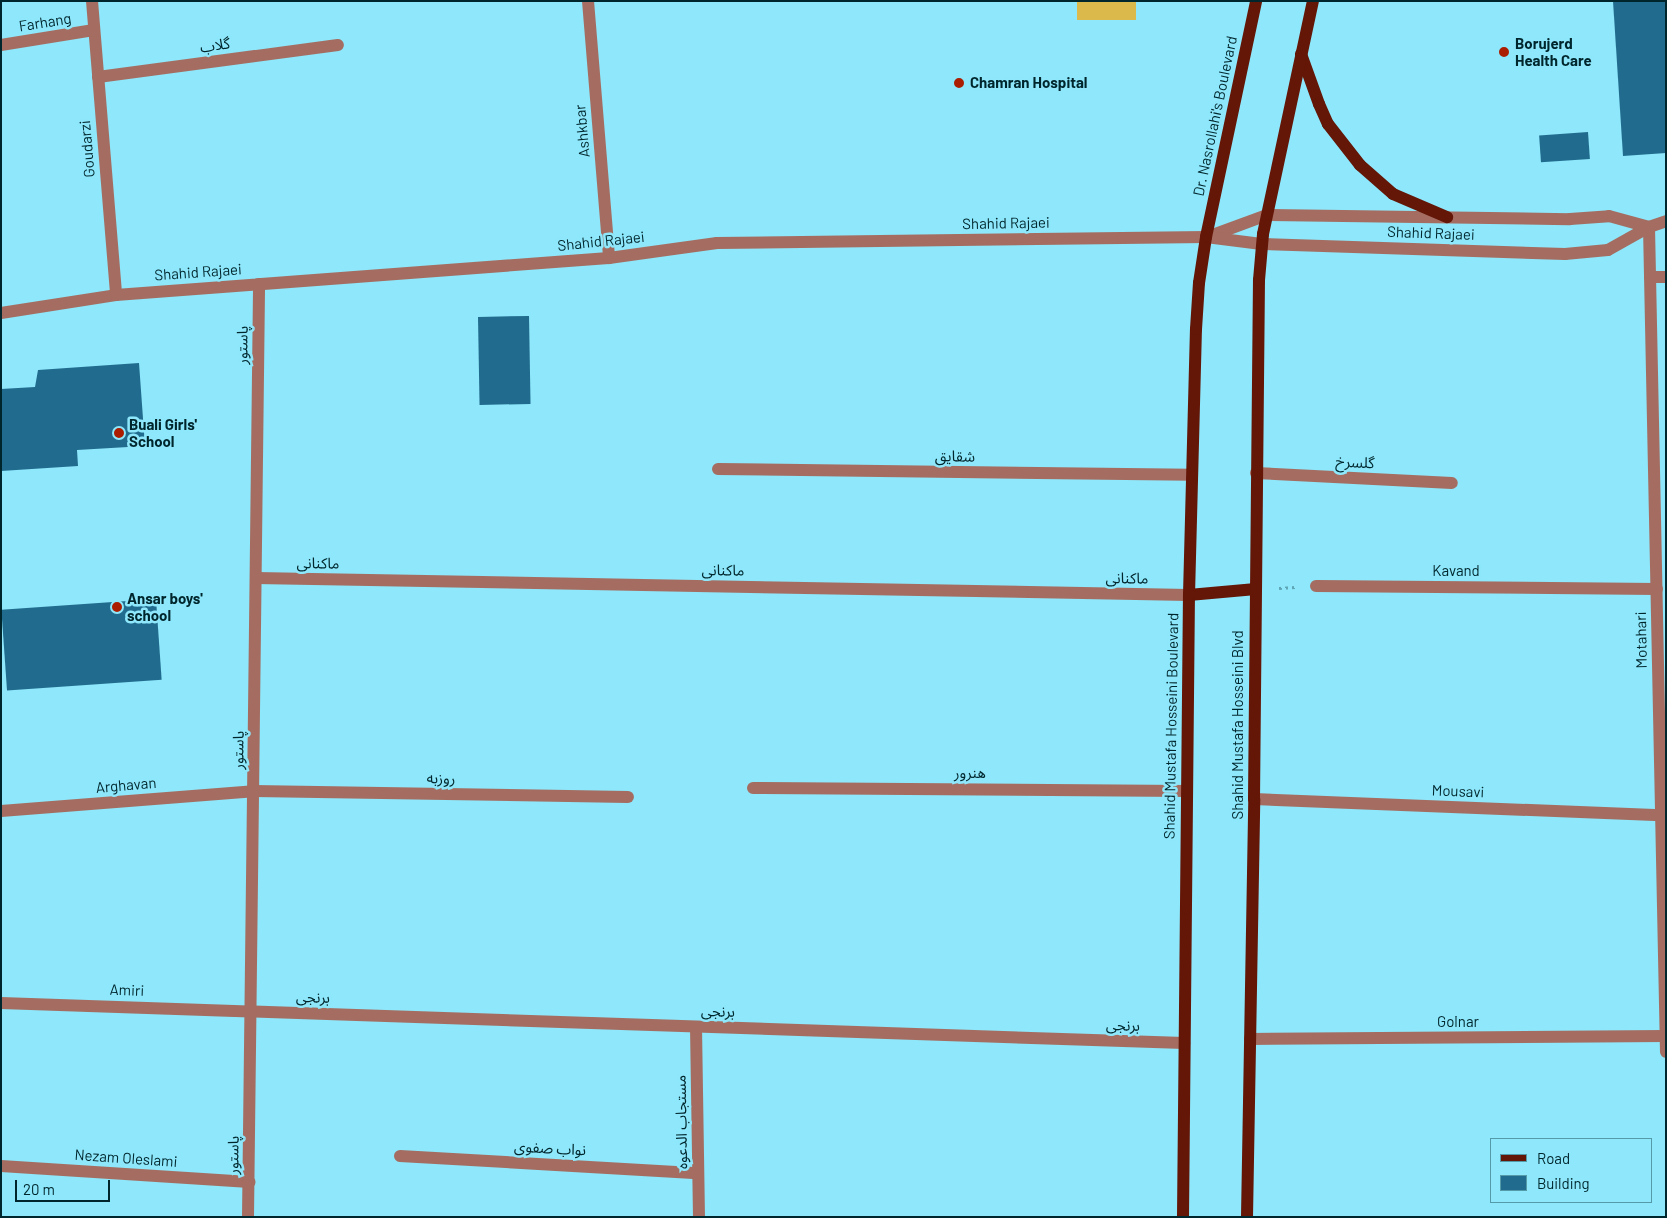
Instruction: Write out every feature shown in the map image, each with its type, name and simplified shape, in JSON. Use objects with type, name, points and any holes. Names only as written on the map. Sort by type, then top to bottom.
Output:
[{"type":"main road","name":"Dr. Nasrollahi's Boulevard","points":[[1206,237],[1256,1]]},
{"type":"main road","points":[[1262,239],[1313,1]]},
{"type":"main road","points":[[1301,54],[1328,124],[1360,166],[1393,194],[1447,217]]},
{"type":"main road","name":"Shahid Mustafa Hosseini Boulevard","points":[[1183,1217],[1186,791],[1191,475],[1196,329],[1199,283],[1206,237]]},
{"type":"main road","name":"Shahid Mustafa Hosseini Blvd","points":[[1247,1217],[1254,799],[1257,330],[1262,239]]},
{"type":"main road","points":[[1189,595],[1256,589]]},
{"type":"street","name":"Goudarzi","points":[[92,1],[116,295]]},
{"type":"street","name":"Ashkbar","points":[[588,1],[609,258]]},
{"type":"street","name":"Farhang","points":[[1,45],[94,30]]},
{"type":"street","name":"گلاب","points":[[98,77],[338,44]]},
{"type":"street","name":"Shahid Rajaei","points":[[1206,237],[1267,215],[1570,219],[1609,216],[1649,227]]},
{"type":"street","name":"Shahid Rajaei","points":[[1,313],[116,295],[609,258],[717,243],[1206,237],[1565,254],[1608,250],[1649,227],[1666,221]]},
{"type":"street","name":"Motahari","points":[[1649,227],[1661,533],[1657,588],[1662,692],[1661,815],[1666,1052]]},
{"type":"street","points":[[1650,276],[1666,277]]},
{"type":"street","name":"پاستور","points":[[248,1217],[259,284]]},
{"type":"street","name":"شقایق","points":[[718,469],[1191,475]]},
{"type":"street","name":"گلسرخ","points":[[1256,474],[1452,483]]},
{"type":"street","name":"ماکنانی","points":[[256,578],[1189,595]]},
{"type":"street","name":"Kavand","points":[[1316,586],[1657,588]]},
{"type":"street","name":"هنرور","points":[[753,788],[1186,791]]},
{"type":"street","name":"روزبه","points":[[253,791],[628,797]]},
{"type":"street","name":"Arghavan","points":[[1,811],[253,791]]},
{"type":"street","name":"Mousavi","points":[[1254,799],[1661,815]]},
{"type":"street","name":"Amiri","points":[[1,1002],[251,1011]]},
{"type":"street","name":"برنجی","points":[[251,1011],[1184,1044]]},
{"type":"street","name":"مستجاب الدعوه","points":[[696,1027],[699,1217]]},
{"type":"street","name":"Golnar","points":[[1250,1039],[1665,1036]]},
{"type":"street","name":"نواب صفوی","points":[[400,1156],[698,1173]]},
{"type":"street","name":"Nezam Oleslami","points":[[1,1166],[249,1182]]},
{"type":"path","points":[[1256,589],[1316,586]]},
{"type":"shaded area","points":[[1077,1],[1136,1],[1136,20],[1077,20]]},
{"type":"building","points":[[1613,1],[1666,1],[1666,153],[1623,156]]},
{"type":"building","points":[[1588,132],[1590,159],[1541,162],[1539,135]]},
{"type":"building","points":[[529,316],[531,404],[480,405],[478,317]]},
{"type":"building","points":[[139,363],[145,446],[77,450],[78,466],[1,471],[1,389],[35,387],[38,370]]},
{"type":"building","points":[[156,599],[162,680],[7,691],[1,610]]},
{"type":"place","name":"Borujerd Health Care","points":[[1504,52]]},
{"type":"place","name":"Chamran Hospital","points":[[959,83]]},
{"type":"place","name":"Buali Girls' School","points":[[119,433]]},
{"type":"place","name":"Ansar boys' school","points":[[117,607]]}]
